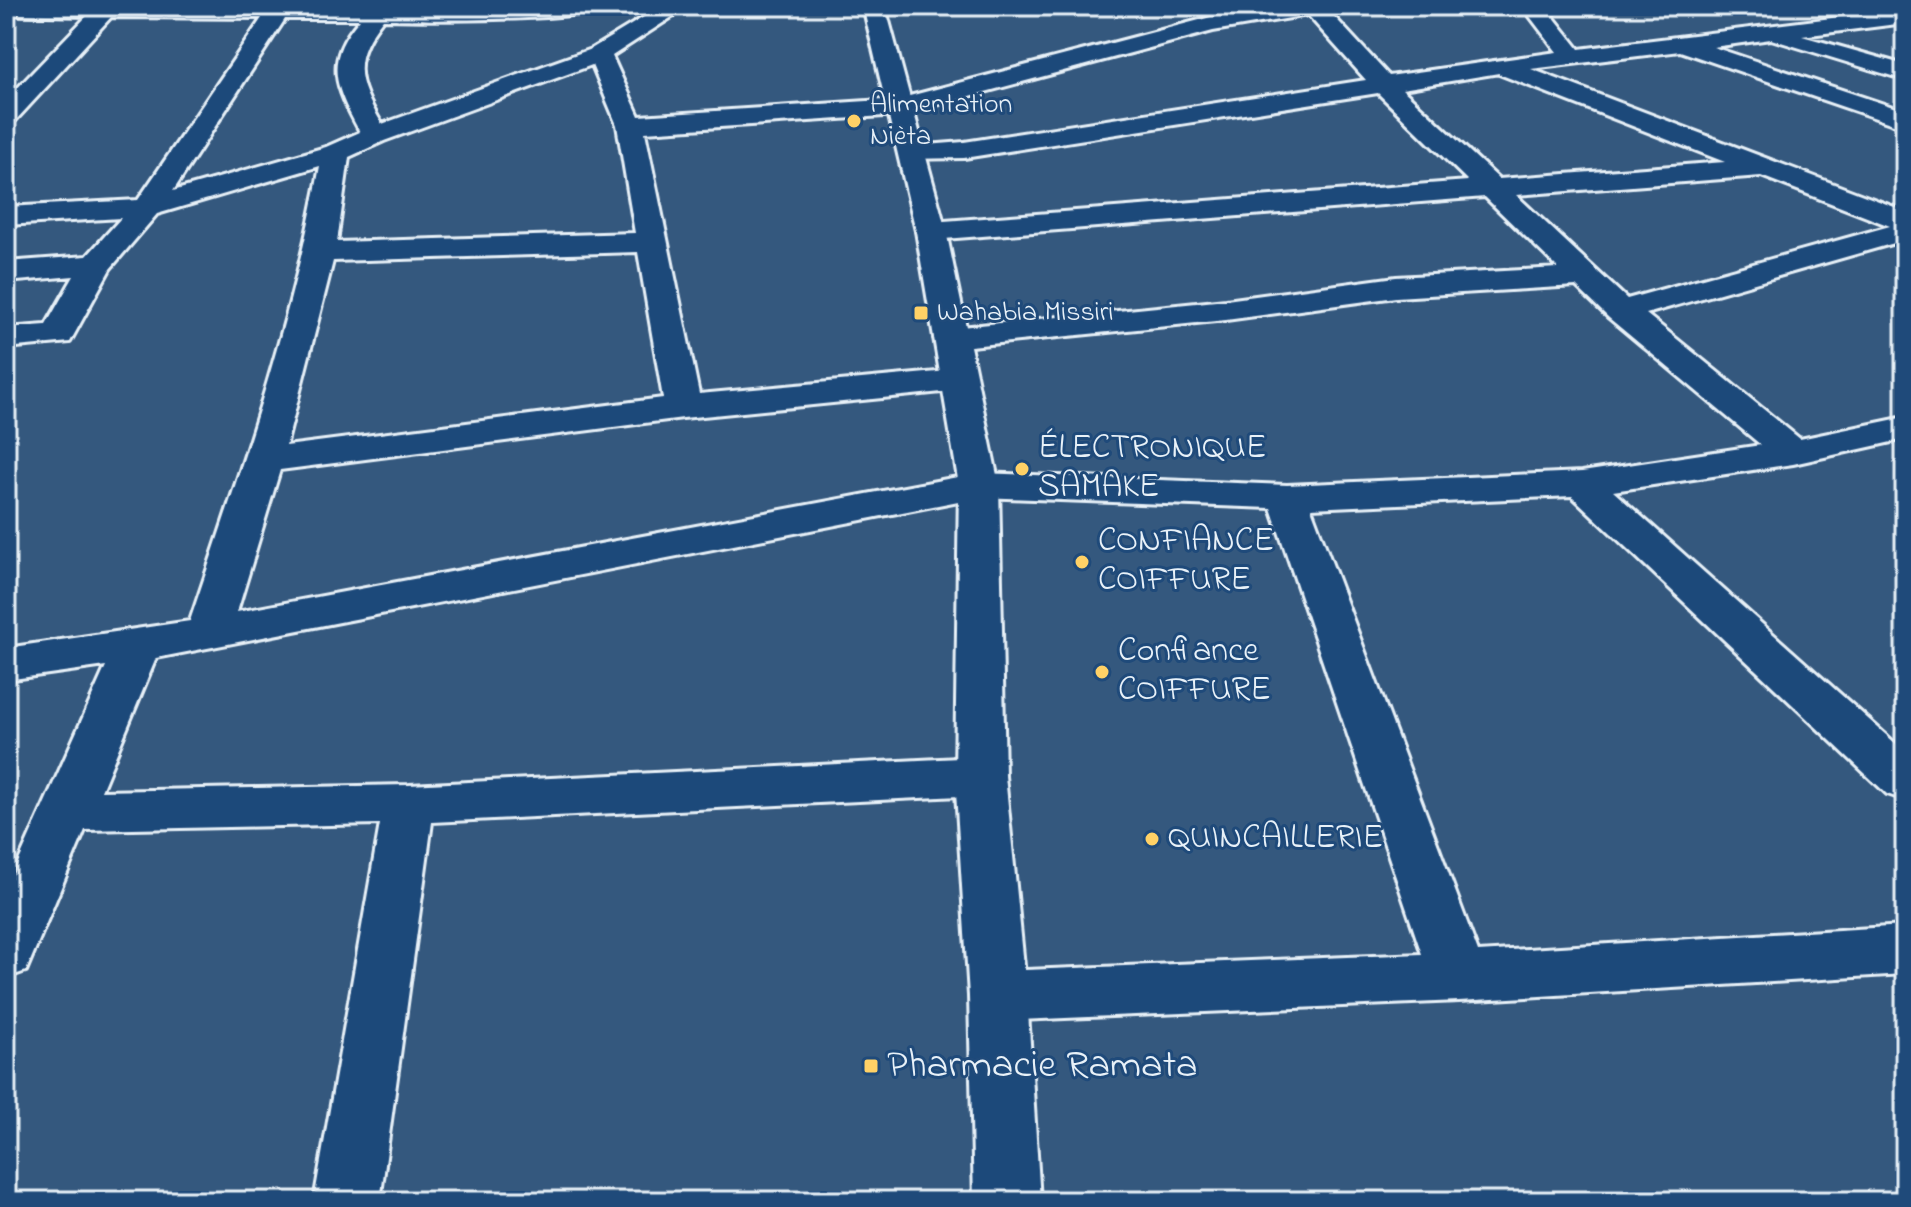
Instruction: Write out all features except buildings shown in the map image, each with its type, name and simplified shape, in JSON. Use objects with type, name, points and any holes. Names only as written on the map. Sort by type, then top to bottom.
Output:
[{"type":"street","points":[[6,7],[104,11],[377,13],[546,11],[598,6]]},
{"type":"street","points":[[6,216],[147,208],[336,153],[375,135],[599,54],[678,6]]},
{"type":"street","points":[[874,6],[931,231],[979,485],[980,776],[998,996],[1007,1201]]},
{"type":"street","points":[[1313,6],[1384,85],[1621,311],[1793,452]]},
{"type":"street","points":[[630,125],[899,107],[1211,24],[1324,6]]},
{"type":"street","points":[[1533,6],[1573,57]]},
{"type":"street","points":[[9,108],[104,11]]},
{"type":"street","points":[[6,338],[58,335],[96,265],[147,208],[278,12]]},
{"type":"street","points":[[375,135],[359,107],[346,60],[355,39],[377,13]]},
{"type":"street","points":[[912,153],[964,150],[1500,66],[1680,44],[1889,13]]},
{"type":"street","points":[[1765,32],[1905,73]]},
{"type":"street","points":[[1680,44],[1905,120]]},
{"type":"street","points":[[599,54],[630,125],[683,407]]},
{"type":"street","points":[[1500,66],[1905,221]]},
{"type":"street","points":[[209,632],[263,461],[320,252],[336,153]]},
{"type":"street","points":[[931,231],[1764,167]]},
{"type":"street","points":[[1621,311],[1905,231]]},
{"type":"street","points":[[320,252],[652,242]]},
{"type":"street","points":[[6,272],[96,265]]},
{"type":"street","points":[[951,338],[1226,310],[1396,287],[1586,276]]},
{"type":"street","points":[[263,461],[683,407],[959,381]]},
{"type":"street","points":[[6,664],[138,646],[979,485],[1287,497],[1582,484],[1793,452],[1905,428]]},
{"type":"street","points":[[1582,484],[1905,781]]},
{"type":"street","points":[[1287,497],[1459,977]]},
{"type":"street","points":[[6,954],[138,646]]},
{"type":"street","points":[[67,811],[409,804],[980,776]]},
{"type":"street","points":[[347,1201],[409,804]]},
{"type":"street","points":[[998,996],[1459,977],[1905,950]]},
{"type":"place","name":"Alimentation Nièta","points":[[854,121]]},
{"type":"place","name":"Wahabia Missiri","points":[[921,313]]},
{"type":"place","name":"ÉLECTRONIQUE SAMAKE","points":[[1022,469]]},
{"type":"place","name":"CONFIANCE COIFFURE","points":[[1082,562]]},
{"type":"place","name":"Confiance COIFFURE","points":[[1102,672]]},
{"type":"place","name":"QUINCAILLERIE","points":[[1152,839]]},
{"type":"place","name":"Pharmacie Ramata","points":[[871,1066]]}]
